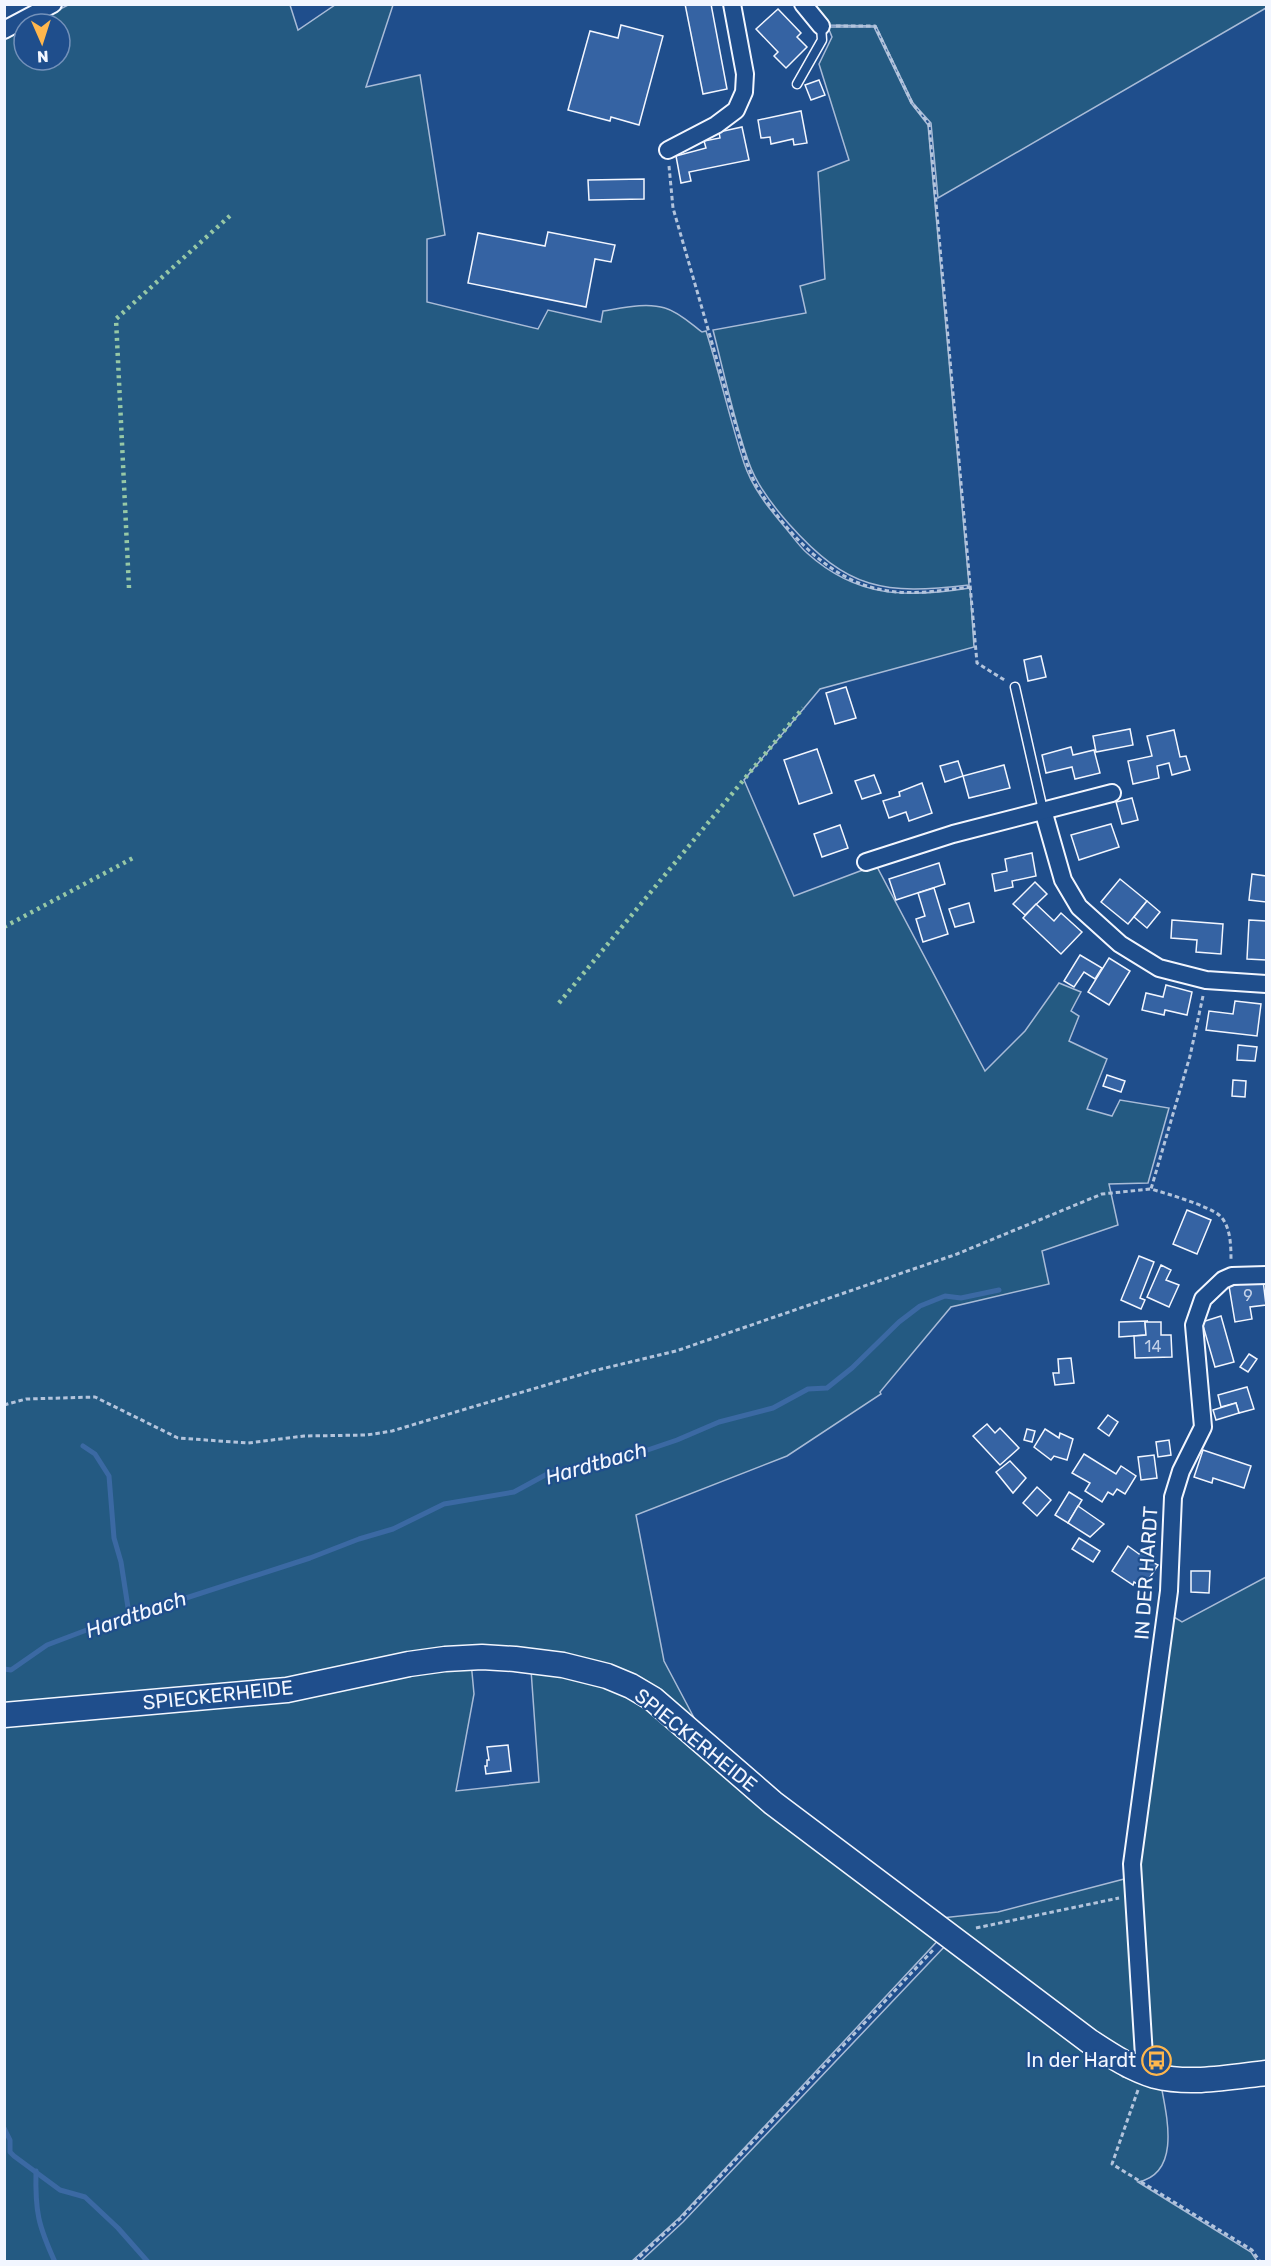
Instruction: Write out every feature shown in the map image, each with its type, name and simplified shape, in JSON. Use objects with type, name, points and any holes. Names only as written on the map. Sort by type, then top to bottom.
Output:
[{"type":"main road","name":"SPIECKERHEIDE","points":[[4,1715],[286,1690],[445,1659],[515,1659],[563,1665],[606,1676],[631,1686],[653,1699],[773,1803],[1117,2060],[1160,2077],[1181,2080],[1266,2073]]},
{"type":"street","points":[[4,30],[52,4]]},
{"type":"street","points":[[668,150],[716,125],[736,110],[744,92],[745,74],[732,4]]},
{"type":"street","points":[[803,4],[821,26]]},
{"type":"street","points":[[866,862],[953,834],[1112,793]]},
{"type":"street","points":[[1043,810],[1063,880],[1079,907],[1120,944],[1159,968],[1206,980],[1266,984]]},
{"type":"street","points":[[1232,1276],[1266,1275]]},
{"type":"street","name":"IN DER HARDT","points":[[1145,2072],[1132,1864],[1169,1591],[1173,1497],[1181,1471],[1203,1427],[1194,1325],[1203,1299],[1214,1286],[1232,1276]]},
{"type":"lane","points":[[797,84],[822,40],[821,26]]},
{"type":"lane","points":[[1015,687],[1043,810]]},
{"type":"path","points":[[821,26],[875,26],[912,103],[929,124],[977,663],[1015,687]]},
{"type":"path","points":[[668,150],[673,208],[747,464],[759,492],[808,549],[834,570],[861,584],[884,590],[909,592],[970,587]]},
{"type":"path","points":[[1151,1189],[1190,1056],[1206,980]]},
{"type":"path","points":[[4,1406],[26,1399],[95,1397],[178,1438],[248,1443],[304,1436],[367,1435],[392,1431],[593,1371],[676,1351],[957,1254],[1102,1194],[1151,1189],[1183,1199],[1220,1216],[1228,1231],[1232,1276]]},
{"type":"path","points":[[634,2262],[689,2210],[948,1934],[1133,1895]]},
{"type":"path","points":[[1145,2072],[1112,2164],[1252,2250],[1260,2262]]},
{"type":"shaded area","points":[[1266,4],[1266,8],[938,198],[931,123],[913,103],[876,26],[827,25],[824,16],[814,5]]},
{"type":"shaded area","points":[[68,5],[290,5],[298,30],[335,5],[393,5],[366,87],[420,75],[445,235],[427,239],[427,302],[538,329],[548,310],[601,322],[603,311],[626,307],[658,306],[675,312],[702,332],[706,331],[747,472],[766,503],[807,553],[845,579],[883,591],[925,593],[970,588],[974,647],[820,689],[744,780],[794,896],[876,865],[985,1071],[1025,1031],[1059,983],[1081,992],[1071,1011],[1079,1016],[1069,1041],[1107,1059],[1087,1109],[1112,1116],[1120,1100],[1169,1108],[1148,1183],[1109,1184],[1118,1225],[1042,1251],[1049,1284],[951,1307],[880,1392],[881,1394],[787,1456],[636,1515],[664,1661],[700,1729],[655,1691],[470,1651],[474,1694],[456,1791],[539,1782],[531,1670],[567,1676],[628,1694],[943,1935],[680,2217],[632,2261],[5,2262],[5,38],[12,34],[12,72],[72,72],[72,12],[54,12]]},
{"type":"shaded area","points":[[828,27],[874,27],[911,103],[928,125],[969,585],[913,589],[869,583],[849,575],[810,546],[771,503],[752,471],[739,431],[713,330],[806,313],[800,286],[825,279],[818,172],[849,160],[819,64],[832,37]]},
{"type":"shaded area","points":[[1266,1577],[1266,2064],[1193,2072],[1151,2068],[1136,1897],[1169,1614],[1182,1622]]},
{"type":"shaded area","points":[[1128,1878],[1140,2063],[1090,2034],[941,1918],[998,1912]]},
{"type":"shaded area","points":[[946,1945],[1123,2077],[1161,2085],[1168,2127],[1166,2156],[1161,2168],[1152,2177],[1138,2182],[1251,2252],[1257,2261],[640,2262],[683,2222]]},
{"type":"building","points":[[685,4],[711,4],[727,89],[703,94]]},
{"type":"building","points":[[778,9],[801,33],[797,37],[807,47],[786,68],[774,56],[778,52],[756,29]]},
{"type":"building","points":[[621,25],[663,36],[639,125],[611,117],[610,121],[568,110],[590,31],[618,38]]},
{"type":"building","points":[[819,80],[825,95],[811,100],[805,85]]},
{"type":"building","points":[[801,111],[807,143],[794,145],[793,139],[771,144],[770,137],[761,138],[758,120]]},
{"type":"building","points":[[742,127],[749,160],[689,172],[691,181],[681,183],[676,156],[706,148],[704,141],[720,138],[719,132]]},
{"type":"building","points":[[644,179],[644,199],[589,200],[588,180]]},
{"type":"building","points":[[548,232],[615,245],[611,262],[595,259],[586,307],[468,283],[478,233],[545,246]]},
{"type":"building","points":[[1041,656],[1046,677],[1028,681],[1024,660]]},
{"type":"building","points":[[846,687],[856,718],[835,724],[826,693]]},
{"type":"building","points":[[1130,729],[1133,745],[1096,752],[1093,736]]},
{"type":"building","points":[[1174,730],[1180,757],[1186,756],[1190,770],[1172,775],[1169,763],[1157,766],[1159,778],[1133,784],[1128,761],[1152,756],[1147,736]]},
{"type":"building","points":[[1071,747],[1073,755],[1094,750],[1100,773],[1075,779],[1072,767],[1046,773],[1042,755]]},
{"type":"building","points":[[817,749],[832,793],[799,804],[784,760]]},
{"type":"building","points":[[958,761],[963,776],[945,782],[940,766]]},
{"type":"building","points":[[1004,765],[1010,788],[969,798],[963,776]]},
{"type":"building","points":[[874,775],[881,793],[862,799],[855,781]]},
{"type":"building","points":[[922,783],[932,813],[909,821],[906,812],[889,818],[883,801],[900,796],[899,792]]},
{"type":"building","points":[[1132,798],[1138,820],[1122,824],[1116,802]]},
{"type":"building","points":[[1111,824],[1119,847],[1079,860],[1071,835]]},
{"type":"building","points":[[840,825],[848,848],[822,857],[814,834]]},
{"type":"building","points":[[1032,853],[1036,876],[1012,881],[1013,887],[995,891],[992,874],[1007,871],[1005,859]]},
{"type":"building","points":[[939,863],[945,884],[896,900],[889,879]]},
{"type":"building","points":[[1252,874],[1266,876],[1266,902],[1249,900]]},
{"type":"building","points":[[1120,879],[1147,901],[1128,924],[1101,902]]},
{"type":"building","points":[[1035,882],[1047,894],[1025,915],[1013,904]]},
{"type":"building","points":[[934,888],[948,934],[923,942],[916,919],[925,916],[918,893]]},
{"type":"building","points":[[1147,901],[1160,912],[1147,928],[1134,917]]},
{"type":"building","points":[[969,903],[974,922],[955,927],[949,909]]},
{"type":"building","points":[[1036,904],[1054,921],[1061,913],[1082,932],[1061,954],[1023,918]]},
{"type":"building","points":[[1172,920],[1223,924],[1221,954],[1196,952],[1197,940],[1171,938]]},
{"type":"building","points":[[1249,920],[1266,921],[1266,960],[1247,959]]},
{"type":"building","points":[[1080,955],[1102,968],[1095,979],[1084,972],[1074,987],[1064,981]]},
{"type":"building","points":[[1109,958],[1130,971],[1109,1005],[1088,992]]},
{"type":"building","points":[[1166,985],[1192,992],[1187,1015],[1165,1010],[1164,1015],[1142,1010],[1146,993],[1163,997]]},
{"type":"building","points":[[1235,1001],[1261,1004],[1257,1036],[1206,1030],[1209,1011],[1233,1014]]},
{"type":"building","points":[[1238,1045],[1257,1047],[1255,1061],[1237,1060]]},
{"type":"building","points":[[1107,1075],[1125,1081],[1121,1092],[1103,1086]]},
{"type":"building","points":[[1233,1080],[1246,1081],[1245,1097],[1232,1096]]},
{"type":"building","points":[[1187,1210],[1211,1220],[1197,1254],[1173,1244]]},
{"type":"building","points":[[1139,1256],[1154,1262],[1140,1298],[1145,1300],[1141,1309],[1121,1300]]},
{"type":"building","points":[[1161,1265],[1171,1270],[1166,1280],[1179,1285],[1169,1307],[1147,1297]]},
{"type":"building","points":[[1263,1280],[1266,1305],[1250,1307],[1252,1319],[1235,1322],[1229,1286]]},
{"type":"building","points":[[1221,1316],[1234,1362],[1215,1367],[1202,1322]]},
{"type":"building","points":[[1148,1321],[1145,1322],[1146,1335],[1119,1337],[1119,1322]]},
{"type":"building","points":[[1145,1322],[1161,1322],[1161,1335],[1171,1335],[1172,1357],[1135,1358],[1134,1336],[1146,1335]]},
{"type":"building","points":[[1249,1354],[1257,1359],[1248,1372],[1240,1367]]},
{"type":"building","points":[[1071,1358],[1074,1383],[1055,1385],[1053,1373],[1059,1373],[1058,1359]]},
{"type":"building","points":[[1247,1387],[1254,1409],[1239,1413],[1236,1403],[1221,1407],[1218,1395]]},
{"type":"building","points":[[1236,1403],[1239,1413],[1216,1420],[1213,1410]]},
{"type":"building","points":[[1108,1415],[1118,1422],[1109,1436],[1098,1428]]},
{"type":"building","points":[[987,1424],[995,1433],[1000,1428],[1019,1448],[1000,1465],[973,1436]]},
{"type":"building","points":[[1027,1429],[1035,1431],[1032,1442],[1024,1440]]},
{"type":"building","points":[[1045,1429],[1059,1438],[1060,1433],[1073,1439],[1067,1460],[1054,1456],[1051,1460],[1034,1447]]},
{"type":"building","points":[[1169,1440],[1171,1455],[1158,1457],[1156,1442]]},
{"type":"building","points":[[1203,1450],[1251,1466],[1244,1488],[1213,1478],[1212,1483],[1194,1477]]},
{"type":"building","points":[[1084,1454],[1116,1474],[1121,1466],[1136,1476],[1125,1494],[1117,1489],[1113,1495],[1108,1492],[1102,1502],[1085,1491],[1090,1483],[1072,1473]]},
{"type":"building","points":[[1154,1455],[1157,1478],[1141,1480],[1138,1457]]},
{"type":"building","points":[[1010,1461],[1026,1478],[1013,1493],[996,1472]]},
{"type":"building","points":[[1037,1487],[1051,1500],[1037,1516],[1023,1503]]},
{"type":"building","points":[[1069,1492],[1082,1500],[1068,1523],[1055,1515]]},
{"type":"building","points":[[1078,1506],[1104,1524],[1090,1537],[1068,1523]]},
{"type":"building","points":[[1079,1538],[1100,1551],[1093,1562],[1072,1549]]},
{"type":"building","points":[[1128,1546],[1139,1554],[1142,1549],[1155,1557],[1152,1562],[1158,1565],[1143,1588],[1134,1582],[1133,1585],[1112,1571]]},
{"type":"building","points":[[1191,1571],[1210,1571],[1209,1593],[1191,1592]]},
{"type":"building","points":[[508,1745],[511,1771],[486,1774],[485,1766],[489,1760],[487,1747]]},
{"type":"waterway","name":"Hardtbach","points":[[4,1669],[11,1670],[47,1645],[129,1614],[310,1558],[393,1529],[444,1504],[514,1492],[549,1473],[627,1457],[677,1440],[719,1422],[773,1408],[808,1389],[827,1388],[852,1368],[899,1322],[920,1306],[945,1296],[961,1298],[999,1290]]},
{"type":"waterway","points":[[83,1446],[95,1454],[109,1476],[114,1538],[121,1562],[129,1614]]},
{"type":"waterway","points":[[4,2128],[10,2140],[10,2152],[14,2156],[60,2190],[85,2197],[118,2228],[148,2262]]},
{"type":"waterway","points":[[36,2171],[39,2218],[55,2262]]},
{"type":"hedge","points":[[129,588],[116,319],[233,213]]},
{"type":"hedge","points":[[559,1003],[803,708]]},
{"type":"hedge","points":[[4,927],[133,858]]},
{"type":"place","name":"In der Hardt","points":[[1157,2060]]}]
